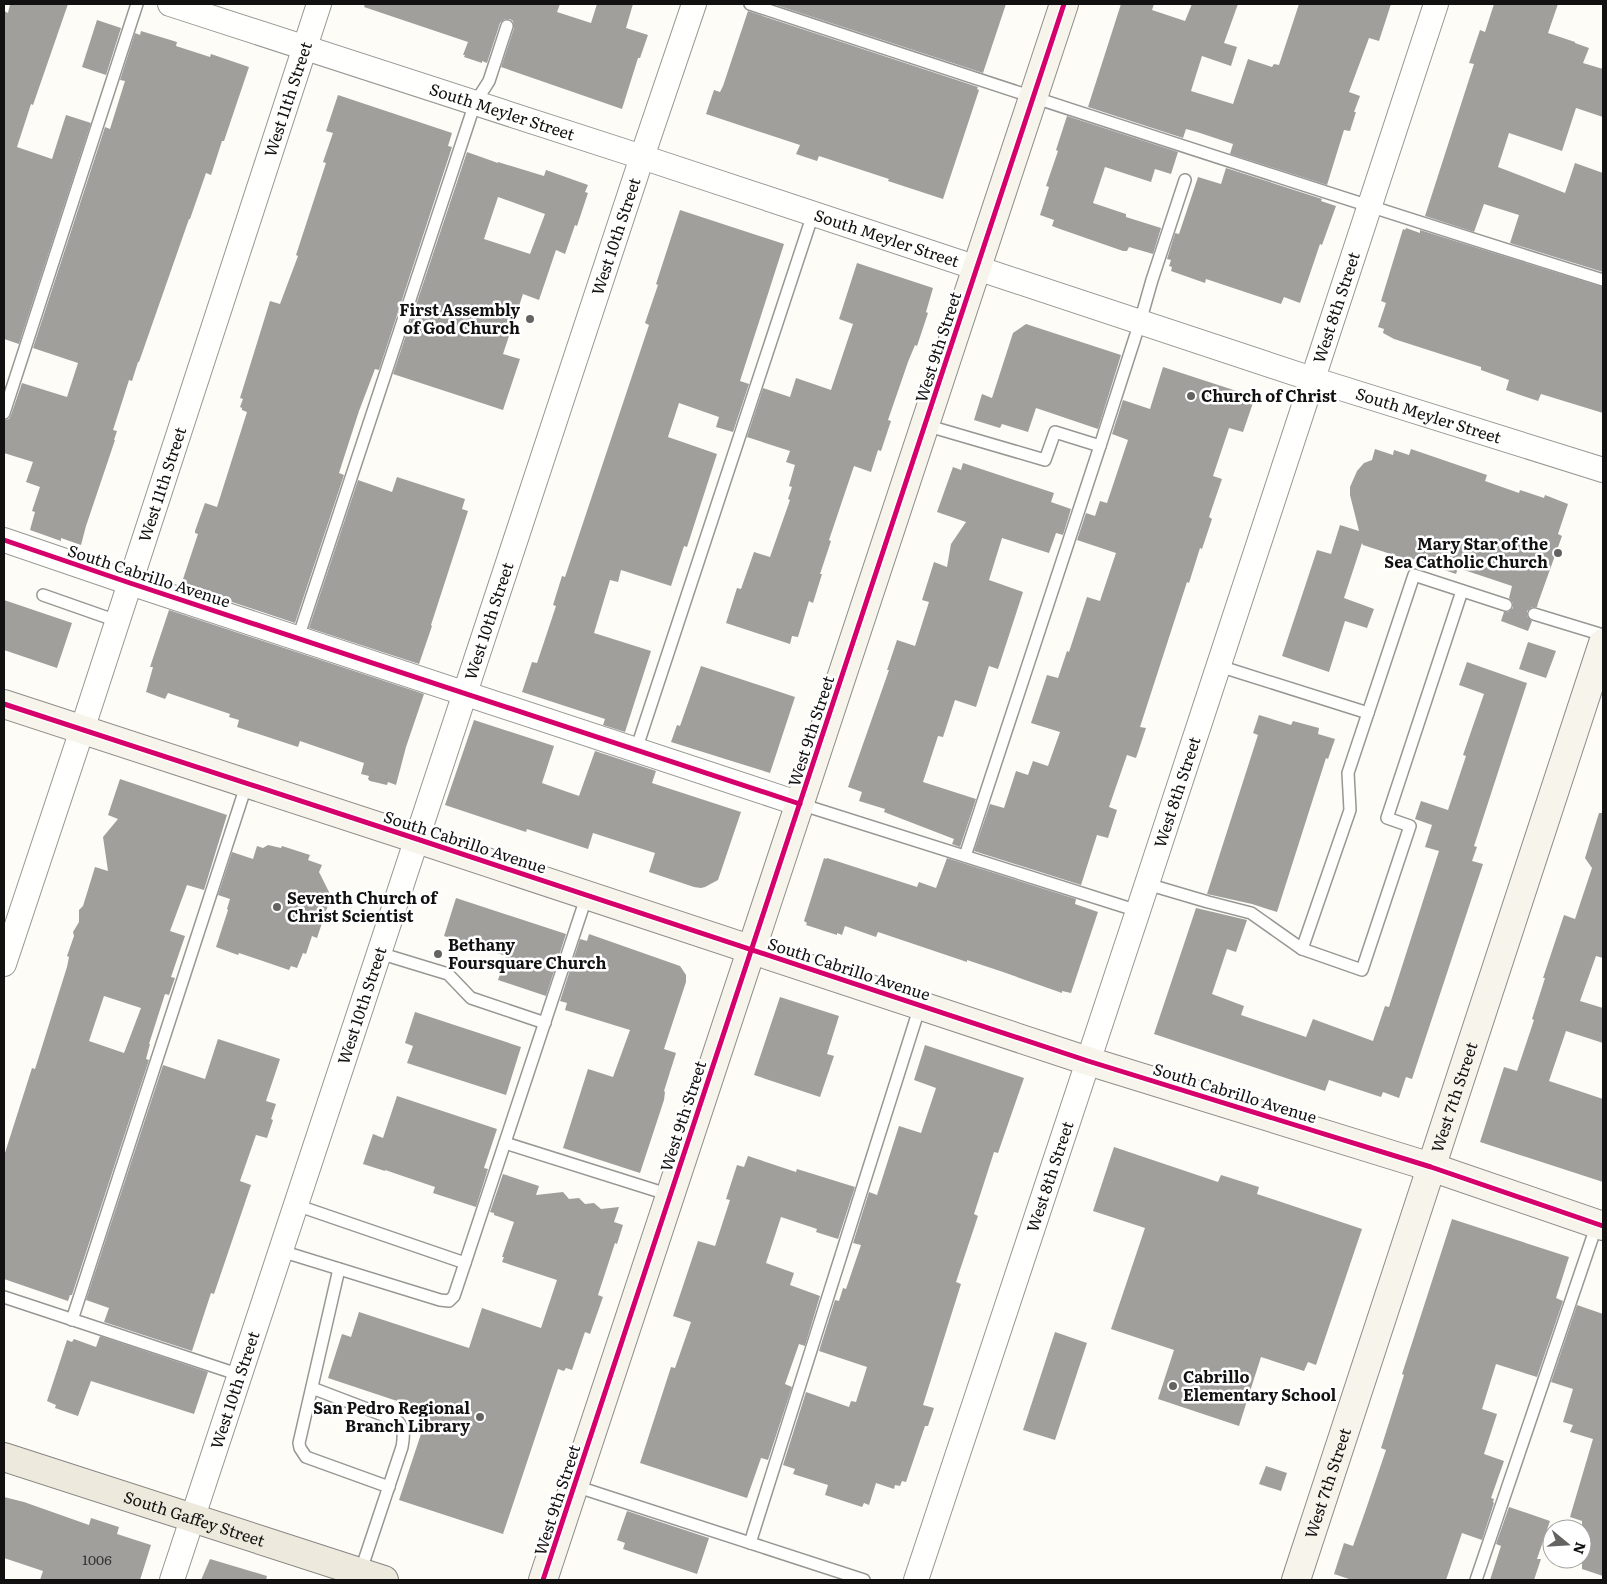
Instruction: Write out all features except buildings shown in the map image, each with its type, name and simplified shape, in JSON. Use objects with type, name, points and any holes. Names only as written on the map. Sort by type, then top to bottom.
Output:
[{"type":"main road","name":"South Gaffey Street","points":[[4,1457],[372,1576]]},
{"type":"street","name":"South Meyler Street","points":[[170,4],[642,157],[1312,379],[1603,470]]},
{"type":"street","name":"West 11th Street","points":[[4,964],[319,4]]},
{"type":"street","name":"West 10th Street","points":[[172,1580],[694,4]]},
{"type":"street","name":"West 9th Street","points":[[544,1580],[1064,4]]},
{"type":"street","name":"West 8th Street","points":[[916,1580],[1436,4]]},
{"type":"street","name":"South Cabrillo Avenue","points":[[4,540],[800,804]]},
{"type":"street","name":"West 7th Street","points":[[1296,1580],[1603,643]]},
{"type":"street","name":"South Cabrillo Avenue","points":[[4,704],[1088,1061],[1431,1167],[1600,1225]]},
{"type":"lane","points":[[4,413],[137,4]]},
{"type":"lane","points":[[750,4],[1369,207],[1603,280]]},
{"type":"lane","points":[[298,638],[475,104],[489,81],[507,26]]},
{"type":"lane","points":[[965,856],[1185,180]]},
{"type":"lane","points":[[636,750],[813,214]]},
{"type":"lane","points":[[925,425],[1045,460],[1055,432],[1100,446]]},
{"type":"lane","points":[[1302,949],[1350,810],[1348,772],[1414,574],[1506,605]]},
{"type":"lane","points":[[1147,884],[1251,913],[1302,949],[1362,970],[1410,826],[1387,818],[1462,591]]},
{"type":"lane","points":[[43,595],[117,621]]},
{"type":"lane","points":[[1534,614],[1603,635]]},
{"type":"lane","points":[[1218,666],[1368,713]]},
{"type":"lane","points":[[72,1320],[246,783]]},
{"type":"lane","points":[[800,804],[1138,911]]},
{"type":"lane","points":[[281,1251],[440,1300],[449,1301],[454,1296],[587,895]]},
{"type":"lane","points":[[379,953],[448,974],[471,998],[545,1023]]},
{"type":"lane","points":[[750,1543],[920,1006]]},
{"type":"lane","points":[[505,1143],[670,1195]]},
{"type":"lane","points":[[296,1206],[466,1263]]},
{"type":"lane","points":[[1476,1580],[1600,1225]]},
{"type":"lane","points":[[339,1269],[299,1443],[303,1453],[310,1459],[389,1487]]},
{"type":"lane","points":[[4,1297],[240,1375]]},
{"type":"lane","points":[[312,1388],[400,1422],[404,1437],[389,1487],[372,1576]]},
{"type":"lane","points":[[575,1486],[864,1580]]},
{"type":"cycle path","points":[[543,1580],[1064,4]]},
{"type":"cycle path","points":[[4,540],[800,804]]},
{"type":"cycle path","points":[[4,704],[1088,1061],[1431,1167],[1603,1226]]},
{"type":"place","name":"First Assembly of God Church","points":[[530,319]]},
{"type":"place","name":"Church of Christ","points":[[1191,396]]},
{"type":"place","name":"Mary Star of the Sea Catholic Church","points":[[1558,553]]},
{"type":"place","name":"Seventh Church of Christ Scientist","points":[[277,907]]},
{"type":"place","name":"Bethany Foursquare Church","points":[[438,954]]},
{"type":"place","name":"Cabrillo Elementary School","points":[[1173,1386]]},
{"type":"place","name":"San Pedro Regional Branch Library","points":[[480,1417]]}]
